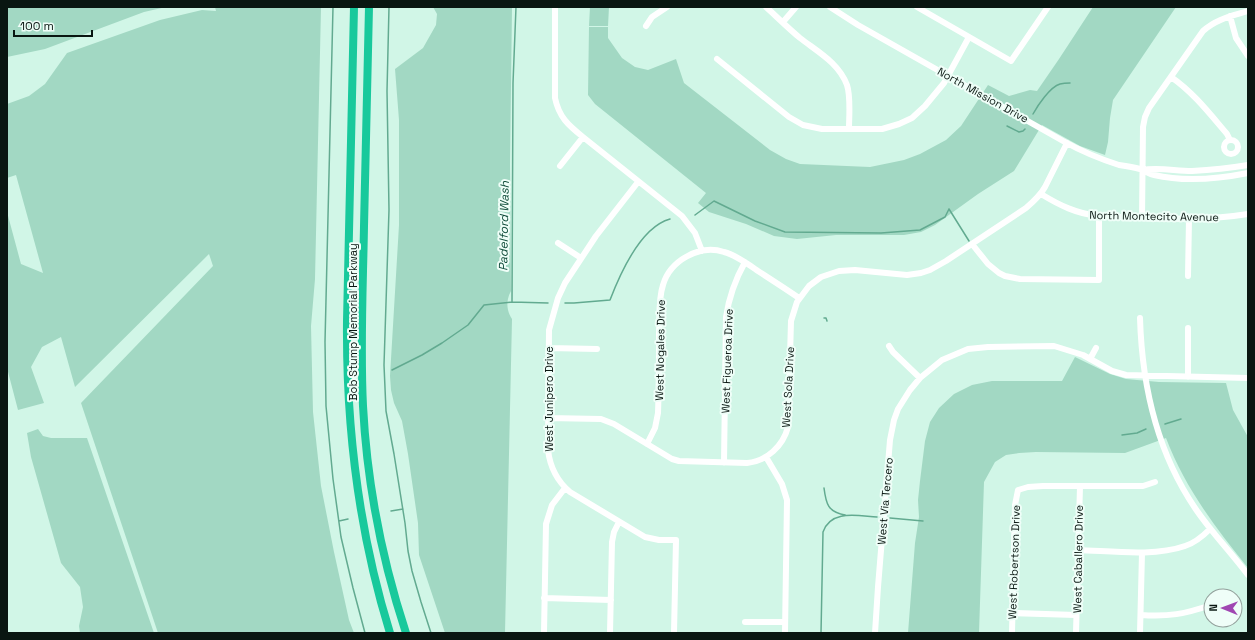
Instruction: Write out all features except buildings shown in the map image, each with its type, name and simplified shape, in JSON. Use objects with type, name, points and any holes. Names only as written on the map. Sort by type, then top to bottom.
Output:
[{"type":"highway","name":"Bob Stump Memorial Parkway","points":[[354,7],[347,326],[349,412],[363,524],[372,567],[390,633]]},
{"type":"highway","name":"Bob Stump Memorial Parkway","points":[[369,7],[362,326],[363,408],[370,476],[378,524],[390,578],[406,633]]},
{"type":"street","points":[[555,7],[554,86],[560,116],[569,126],[682,216],[695,233],[702,251],[718,250],[745,262],[799,298],[809,286],[832,273],[847,270],[907,275],[921,273],[939,266],[1026,208],[1041,194],[1067,143]]},
{"type":"street","points":[[646,26],[652,17],[667,7]]},
{"type":"street","points":[[766,7],[800,37],[828,58],[842,73],[848,87],[849,128]]},
{"type":"street","points":[[782,22],[796,7]]},
{"type":"street","name":"North Mission Drive","points":[[830,7],[858,25],[1067,143],[1108,161],[1142,170],[1152,175],[1160,176],[1194,178],[1222,177],[1248,173]]},
{"type":"street","points":[[917,7],[1011,61],[1048,7]]},
{"type":"street","points":[[1142,218],[1143,127],[1149,108],[1203,30],[1220,18],[1248,10]]},
{"type":"street","points":[[1230,16],[1236,38],[1248,56]]},
{"type":"street","points":[[717,59],[796,122],[803,125],[815,128],[882,129],[912,118],[934,97],[948,76],[969,37]]},
{"type":"street","points":[[1171,77],[1192,94],[1228,134],[1230,140]]},
{"type":"street","points":[[560,166],[583,137]]},
{"type":"street","name":"North Mission Drive","points":[[1142,170],[1152,168],[1192,171],[1248,165]]},
{"type":"street","name":"West Junipero Drive","points":[[565,488],[554,473],[548,456],[549,330],[558,298],[565,284],[606,221],[638,182]]},
{"type":"street","name":"North Montecito Avenue","points":[[1041,194],[1072,210],[1099,216],[1189,218],[1224,217],[1248,214]]},
{"type":"street","points":[[972,244],[988,264],[1005,276],[1020,279],[1099,280],[1099,216]]},
{"type":"street","points":[[1188,276],[1189,218]]},
{"type":"street","points":[[558,243],[581,258]]},
{"type":"street","name":"West Nogales Drive","points":[[647,444],[655,428],[658,413],[660,301],[663,284],[667,274],[682,259],[691,254],[702,251]]},
{"type":"street","name":"West Figueroa Drive","points":[[724,463],[726,317],[733,287],[745,262]]},
{"type":"street","name":"West Sola Drive","points":[[766,457],[780,444],[788,427],[791,321],[799,298]]},
{"type":"street","points":[[1140,318],[1144,376],[1153,415],[1167,457],[1194,508],[1248,574]]},
{"type":"street","points":[[1188,328],[1188,377]]},
{"type":"street","points":[[888,346],[920,378]]},
{"type":"street","name":"West Via Tercero","points":[[875,633],[890,440],[894,420],[898,409],[910,390],[920,378],[942,360],[968,349],[988,347],[1054,346],[1083,355],[1112,372],[1126,375],[1248,378]]},
{"type":"street","points":[[549,348],[597,349]]},
{"type":"street","points":[[1090,359],[1096,348]]},
{"type":"street","points":[[548,418],[604,420],[672,459],[679,461],[747,464],[766,457],[782,484],[786,500],[785,633]]},
{"type":"street","points":[[1080,486],[1143,486],[1155,482]]},
{"type":"street","name":"West Robertson Drive","points":[[1012,633],[1015,505],[1018,490],[1028,487],[1043,486],[1080,486]]},
{"type":"street","name":"West Caballero Drive","points":[[1076,633],[1080,486]]},
{"type":"street","points":[[544,633],[546,524],[552,505],[565,488],[645,537],[659,540],[676,540],[674,633]]},
{"type":"street","points":[[610,633],[612,542],[614,532],[619,522]]},
{"type":"street","points":[[1078,550],[1142,553],[1166,550],[1185,546],[1197,540],[1210,529]]},
{"type":"street","points":[[1140,633],[1142,553]]},
{"type":"street","points":[[544,598],[611,600]]},
{"type":"street","points":[[1141,615],[1161,616],[1181,614],[1203,607]]},
{"type":"street","points":[[1012,613],[1076,615]]},
{"type":"street","points":[[745,622],[785,622]]},
{"type":"green space","points":[[7,7],[166,7],[144,12],[45,49],[7,57]]},
{"type":"green space","points":[[215,7],[321,7],[315,279],[311,326],[313,412],[321,486],[349,620],[354,633],[158,633],[81,403],[213,266],[209,254],[75,387],[61,337],[42,347],[31,367],[44,403],[18,410],[7,368],[7,212],[21,264],[43,273],[16,175],[7,178],[7,104],[29,96],[45,84],[67,53],[160,20],[202,10],[216,11]]},
{"type":"green space","points":[[433,7],[512,7],[510,164],[511,291],[507,305],[512,319],[505,633],[445,633],[419,555],[418,523],[408,454],[402,421],[394,403],[391,390],[390,376],[399,225],[399,120],[395,69],[423,48],[436,25],[437,14]]},
{"type":"green space","points":[[590,7],[609,7],[608,26],[589,26]]},
{"type":"green space","points":[[1093,7],[1176,7],[1113,100],[1105,155],[1080,146],[1042,125],[1014,171],[978,194],[935,225],[921,232],[904,235],[836,235],[797,239],[774,236],[746,224],[709,212],[698,203],[706,193],[595,104],[588,95],[589,27],[608,27],[608,38],[622,58],[635,67],[648,70],[676,59],[684,83],[770,150],[786,159],[800,164],[870,167],[904,160],[920,154],[946,140],[961,126],[988,85],[1009,96],[1030,90],[1037,91]]},
{"type":"green space","points":[[1075,357],[1110,374],[1126,379],[1159,382],[1226,383],[1233,410],[1248,437],[1248,568],[1202,506],[1182,474],[1166,438],[1125,453],[1036,452],[1006,455],[995,462],[984,482],[979,633],[908,633],[915,543],[919,517],[918,500],[925,441],[930,422],[939,408],[954,394],[972,385],[992,381],[1062,381]]},
{"type":"green space","points":[[38,429],[43,436],[51,438],[87,438],[154,633],[80,633],[79,626],[83,607],[80,587],[61,563],[31,457],[27,433]]},
{"type":"waterway","points":[[333,7],[325,342],[326,406],[333,479],[341,537],[365,633]]},
{"type":"waterway","points":[[389,7],[387,91],[389,210],[384,365],[386,411],[412,571],[431,633]]},
{"type":"waterway","name":"Padelford Wash","points":[[512,302],[513,83],[516,7]]},
{"type":"waterway","points":[[1033,114],[1048,92],[1060,84],[1070,83]]},
{"type":"waterway","points":[[1007,126],[1019,132],[1025,129]]},
{"type":"waterway","points":[[695,215],[714,201],[755,221],[785,232],[881,233],[920,230],[945,217],[949,209]]},
{"type":"waterway","points":[[949,209],[969,241]]},
{"type":"waterway","points":[[565,303],[610,300],[626,265],[641,241],[650,231],[670,219]]},
{"type":"waterway","name":"Padelford Wash","points":[[392,370],[422,355],[468,325],[484,305],[512,302],[548,303]]},
{"type":"waterway","points":[[824,318],[826,318],[827,321]]},
{"type":"waterway","points":[[1165,424],[1181,419]]},
{"type":"waterway","points":[[1122,435],[1137,433],[1146,429]]},
{"type":"waterway","points":[[824,488],[827,503],[831,509],[839,514],[845,515]]},
{"type":"waterway","points":[[391,511],[403,509]]},
{"type":"waterway","points":[[821,633],[823,532],[832,520],[839,517],[854,515],[877,517]]},
{"type":"waterway","points":[[890,518],[923,521]]},
{"type":"waterway","points":[[339,521],[348,519]]}]
